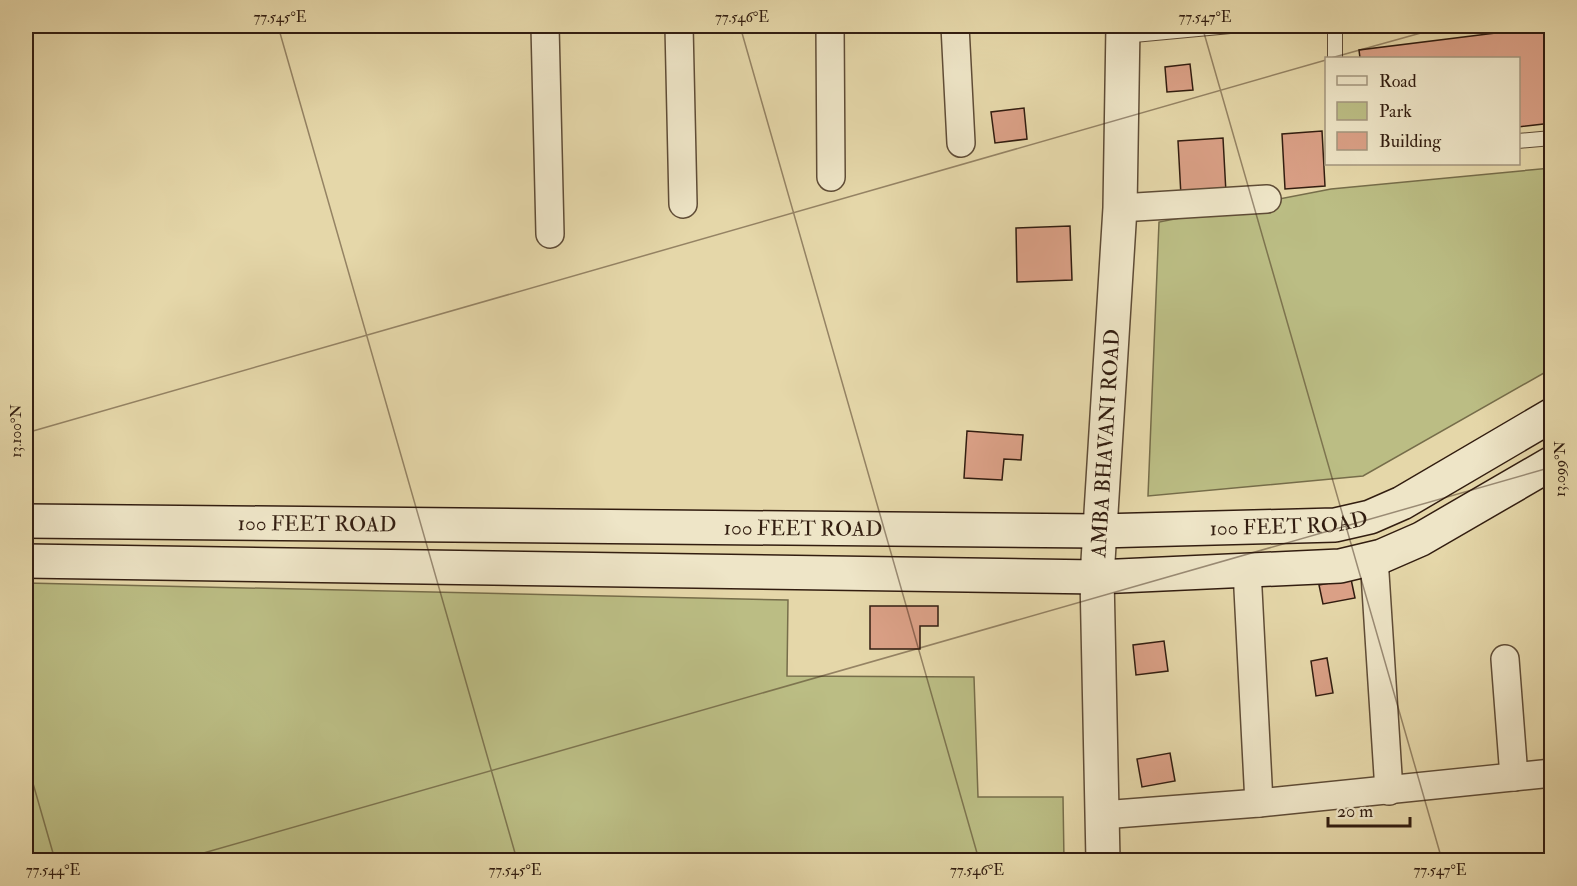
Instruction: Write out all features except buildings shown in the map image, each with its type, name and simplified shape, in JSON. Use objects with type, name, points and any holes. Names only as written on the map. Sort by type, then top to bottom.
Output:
[{"type":"main road","name":"AMBA BHAVANI ROAD","points":[[1103,861],[1097,577],[1120,208],[1123,31]]},
{"type":"main road","name":"100 FEET ROAD","points":[[26,521],[1099,531],[1335,525],[1353,522],[1402,503],[1551,416]]},
{"type":"main road","name":"100 FEET ROAD","points":[[26,561],[1097,577],[1340,566],[1374,558],[1421,539],[1551,462]]},
{"type":"street","points":[[545,26],[549,234]]},
{"type":"street","points":[[679,26],[683,204]]},
{"type":"street","points":[[830,26],[831,177]]},
{"type":"street","points":[[955,26],[962,143]]},
{"type":"street","points":[[1120,208],[1267,199]]},
{"type":"street","points":[[1374,558],[1389,790]]},
{"type":"street","points":[[1247,570],[1259,803]]},
{"type":"street","points":[[1506,658],[1514,777]]},
{"type":"street","points":[[1101,815],[1259,803],[1551,773]]},
{"type":"lane","points":[[1123,31],[1230,26]]},
{"type":"lane","points":[[1335,26],[1335,57]]},
{"type":"lane","points":[[1520,141],[1551,138]]},
{"type":"green space","points":[[1551,168],[1551,369],[1363,476],[1148,496],[1159,222],[1331,189]]},
{"type":"green space","points":[[26,583],[788,600],[787,676],[974,677],[978,797],[1063,797],[1064,860],[26,860]]}]
